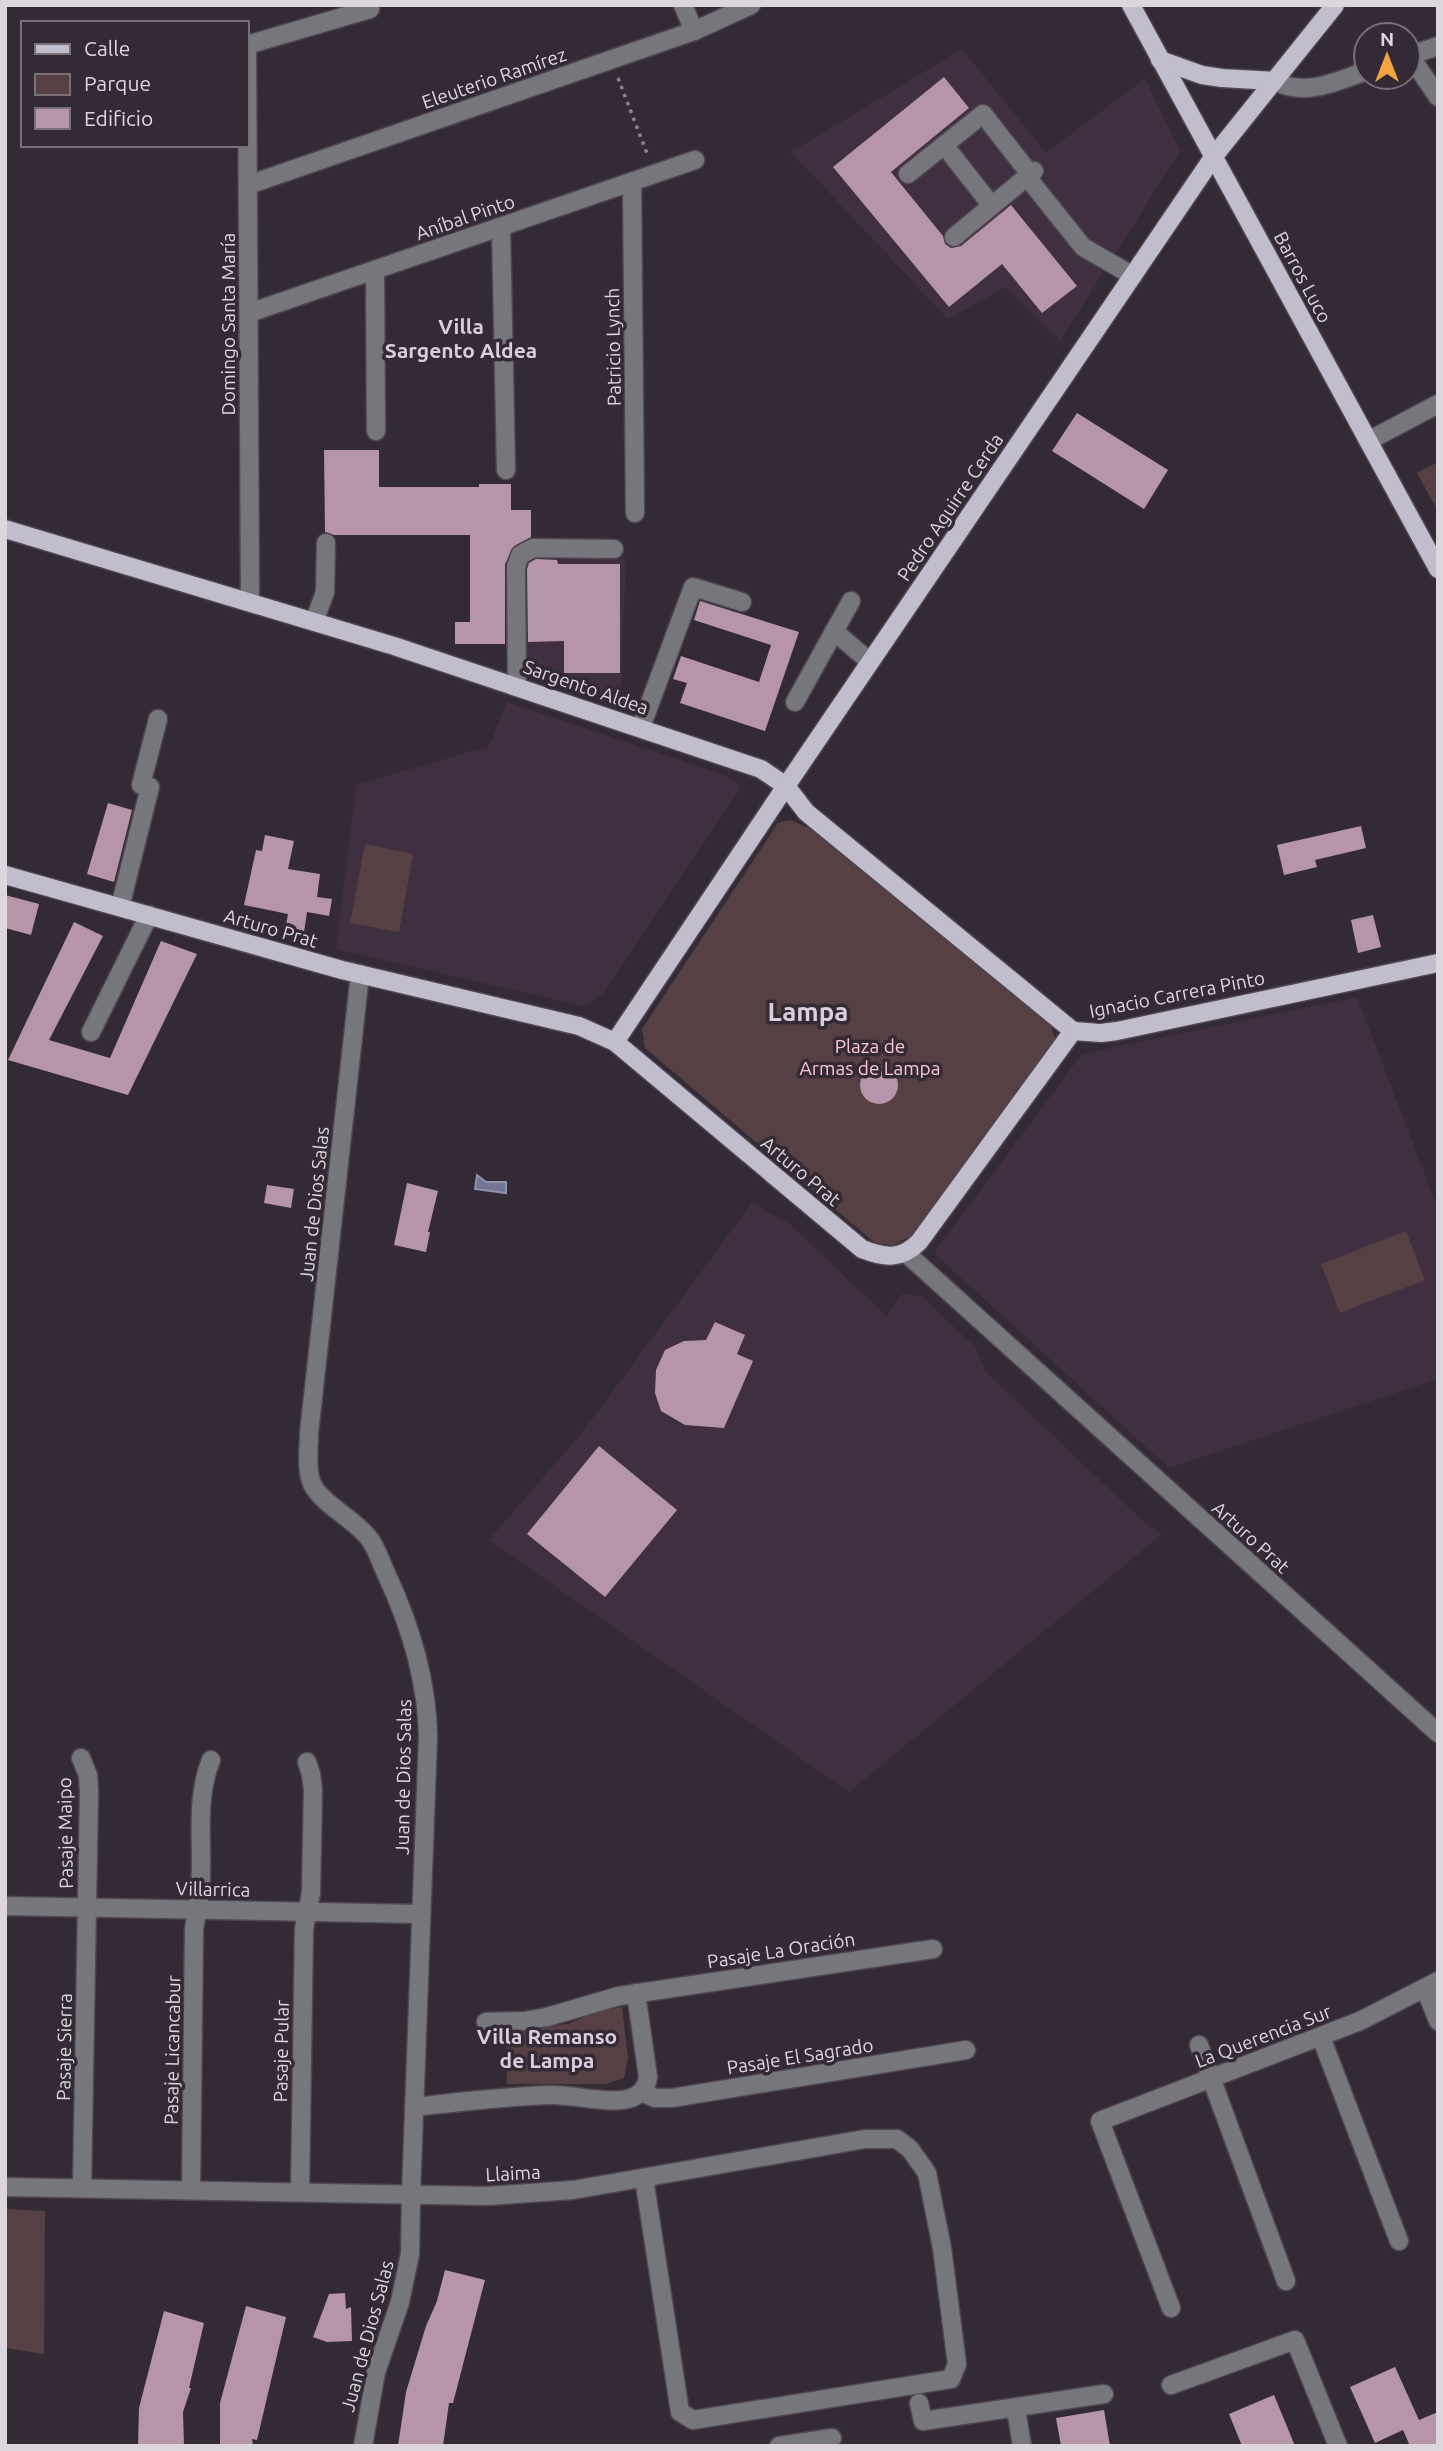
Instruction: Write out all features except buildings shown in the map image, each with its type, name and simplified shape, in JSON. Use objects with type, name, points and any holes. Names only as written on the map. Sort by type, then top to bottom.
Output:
[{"type":"main road","name":"Barros Luco","points":[[1130,5],[1438,569]]},
{"type":"main road","name":"Pedro Aguirre Cerda","points":[[615,1042],[1214,156],[1335,5]]},
{"type":"main road","points":[[1160,60],[1202,75],[1274,81]]},
{"type":"main road","name":"Sargento Aldea","points":[[5,529],[517,685],[761,769],[786,786],[806,812],[1073,1031]]},
{"type":"main road","name":"Arturo Prat","points":[[5,876],[360,974],[579,1026],[615,1042],[862,1249],[882,1255],[906,1253]]},
{"type":"main road","name":"Ignacio Carrera Pinto","points":[[906,1253],[919,1242],[1073,1031],[1116,1031],[1438,963]]},
{"type":"street","points":[[683,5],[694,31]]},
{"type":"street","name":"Eleuterio Ramírez","points":[[248,185],[694,31],[751,5]]},
{"type":"street","points":[[248,45],[370,9]]},
{"type":"street","points":[[1422,74],[1438,97]]},
{"type":"street","points":[[1274,81],[1294,89],[1312,89],[1352,76]]},
{"type":"street","points":[[908,174],[983,114],[1083,247],[1133,276]]},
{"type":"street","points":[[944,145],[992,206]]},
{"type":"street","name":"Domingo Santa María","points":[[248,147],[250,602]]},
{"type":"street","name":"Aníbal Pinto","points":[[249,313],[695,160]]},
{"type":"street","points":[[954,237],[1030,174]]},
{"type":"street","name":"Patricio Lynch","points":[[632,182],[635,513]]},
{"type":"street","points":[[501,227],[506,470]]},
{"type":"street","points":[[374,270],[376,432]]},
{"type":"street","points":[[1368,440],[1438,404]]},
{"type":"street","points":[[314,622],[325,592],[326,543]]},
{"type":"street","points":[[517,685],[516,567],[520,555],[533,548],[614,549]]},
{"type":"street","points":[[640,727],[693,587],[742,602]]},
{"type":"street","points":[[795,702],[851,601]]},
{"type":"street","points":[[834,631],[870,662]]},
{"type":"street","points":[[120,906],[150,787],[141,785],[158,719]]},
{"type":"street","points":[[91,1032],[149,915]]},
{"type":"street","name":"Juan de Dios Salas","points":[[360,974],[309,1433],[308,1466],[311,1484],[323,1498],[370,1538],[399,1600],[420,1667],[428,1724],[410,2254],[400,2302],[376,2372],[363,2446]]},
{"type":"street","name":"Arturo Prat","points":[[906,1253],[1438,1734]]},
{"type":"street","name":"Pasaje Maipo","points":[[81,1758],[89,1784],[87,1908]]},
{"type":"street","name":"Pasaje Licancabur","points":[[191,2190],[194,1930],[200,1891],[201,1798],[203,1781],[211,1760]]},
{"type":"street","name":"Pasaje Pular","points":[[300,2192],[304,1929],[311,1892],[313,1790],[307,1762]]},
{"type":"street","name":"Villarrica","points":[[5,1906],[421,1914]]},
{"type":"street","name":"Pasaje Sierra","points":[[82,2188],[87,1908]]},
{"type":"street","name":"Pasaje La Oración","points":[[486,2022],[547,2017],[603,1999],[636,1993],[933,1949]]},
{"type":"street","points":[[1431,1984],[1438,2021]]},
{"type":"street","name":"La Querencia Sur","points":[[1171,2308],[1100,2121],[1360,2021],[1431,1984]]},
{"type":"street","points":[[414,2106],[544,2096],[620,2100],[641,2092],[648,2077],[636,1993]]},
{"type":"street","points":[[1321,2037],[1399,2241]]},
{"type":"street","points":[[1199,2045],[1286,2281]]},
{"type":"street","name":"Pasaje El Sagrado","points":[[641,2092],[655,2098],[673,2098],[966,2050]]},
{"type":"street","name":"Llaima","points":[[5,2187],[487,2196],[573,2190],[865,2138],[897,2138],[911,2149],[927,2174],[942,2248],[957,2364],[951,2379],[693,2420],[680,2412],[644,2178]]},
{"type":"street","points":[[1171,2385],[1295,2340],[1338,2446]]},
{"type":"street","points":[[919,2403],[923,2421],[1104,2394]]},
{"type":"street","points":[[1016,2409],[1022,2446]]},
{"type":"street","points":[[779,2446],[832,2438]]},
{"type":"path","points":[[611,60],[655,174]]},
{"type":"shaded area","points":[[962,49],[1046,153],[1145,79],[1180,151],[1060,341],[1006,287],[948,319],[791,152]]},
{"type":"shaded area","points":[[521,558],[626,559],[620,704],[523,672]]},
{"type":"shaded area","points":[[507,702],[725,775],[741,786],[603,994],[583,1006],[336,949],[356,785],[489,746]]},
{"type":"shaded area","points":[[1357,997],[1438,1209],[1438,1379],[1169,1468],[934,1253],[1082,1054]]},
{"type":"shaded area","points":[[752,1203],[791,1225],[886,1316],[902,1294],[922,1296],[975,1347],[986,1372],[1146,1524],[1162,1534],[849,1792],[489,1540],[585,1429]]},
{"type":"green space","points":[[1438,462],[1438,511],[1417,473]]},
{"type":"green space","name":"Plaza de Armas de Lampa","points":[[790,820],[809,828],[1051,1026],[1056,1042],[911,1236],[893,1245],[875,1243],[645,1048],[642,1029],[778,823]]},
{"type":"green space","points":[[365,844],[413,854],[399,932],[350,923]]},
{"type":"green space","points":[[1406,1231],[1425,1280],[1340,1313],[1321,1264]]},
{"type":"green space","points":[[622,2007],[628,2058],[624,2078],[606,2084],[507,2084],[506,2031],[569,2024],[596,2011]]},
{"type":"green space","points":[[5,2209],[45,2211],[44,2354],[5,2348]]},
{"type":"water","points":[[477,1175],[486,1182],[506,1182],[506,1193],[475,1189]]},
{"type":"district","name":"Villa Sargento Aldea","points":[[461,339]]},
{"type":"district","name":"Lampa","points":[[808,1012]]},
{"type":"district","name":"Villa Remanso de Lampa","points":[[547,2049]]}]
